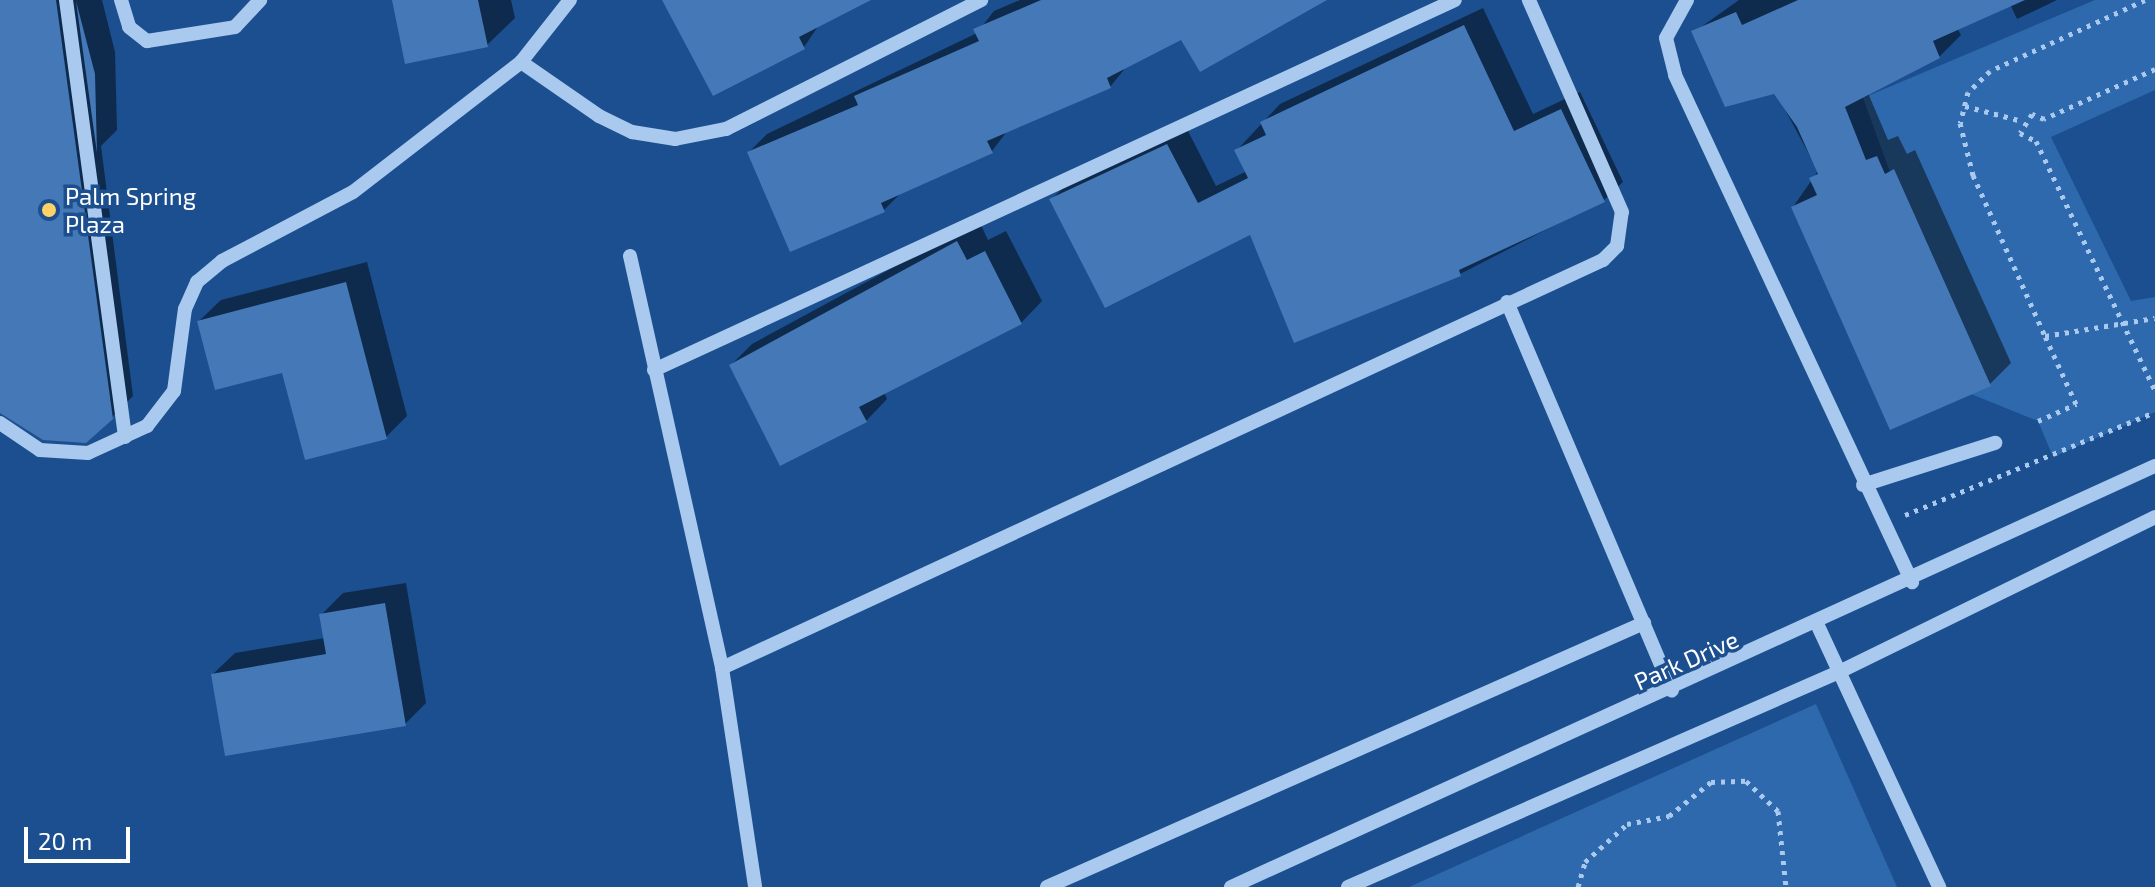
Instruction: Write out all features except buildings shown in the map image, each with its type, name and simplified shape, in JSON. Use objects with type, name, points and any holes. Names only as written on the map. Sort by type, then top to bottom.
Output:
[{"type":"street","points":[[66,0],[125,437]]},
{"type":"street","points":[[121,0],[129,27],[147,41],[235,27],[260,0]]},
{"type":"street","points":[[0,423],[40,450],[88,453],[125,437],[162,411],[174,391],[185,309],[197,282],[222,261],[353,192],[521,62],[570,0]]},
{"type":"street","points":[[521,62],[599,116],[632,132],[675,139],[726,129],[981,0]]},
{"type":"street","points":[[654,370],[1077,181],[1455,0]]},
{"type":"street","points":[[722,668],[1603,260],[1623,231],[1622,212],[1529,0]]},
{"type":"street","points":[[1687,0],[1666,38],[1675,75],[1863,485],[1912,582]]},
{"type":"street","points":[[630,256],[722,668],[755,887]]},
{"type":"street","points":[[1507,302],[1672,690]]},
{"type":"street","points":[[1863,485],[1995,443]]},
{"type":"street","name":"Park Drive","points":[[1234,887],[1818,626],[2155,466]]},
{"type":"street","points":[[1348,887],[1839,672],[2155,517]]},
{"type":"street","points":[[1047,887],[1644,623]]},
{"type":"street","points":[[1818,626],[1939,887]]},
{"type":"path","points":[[2038,421],[2076,404],[1973,175],[1960,123],[1968,92],[1990,71],[2145,0]]},
{"type":"path","points":[[2155,69],[2044,119],[2032,114],[2022,121],[2020,133],[2036,141],[2155,391]]},
{"type":"path","points":[[1965,106],[2022,121]]},
{"type":"path","points":[[2045,336],[2155,318]]},
{"type":"path","points":[[1884,523],[2155,412]]},
{"type":"path","points":[[1578,887],[1585,862],[1627,824],[1669,816],[1711,782],[1746,781],[1778,811],[1786,887]]},
{"type":"shaded area","points":[[2095,0],[2155,0],[2155,90],[2051,137],[2131,301],[2155,297],[2155,412],[2053,457],[2038,421],[1971,394],[1863,98]]},
{"type":"shaded area","points":[[1816,704],[1897,887],[1409,887]]},
{"type":"place","name":"Palm Spring Plaza","points":[[49,210]]}]
